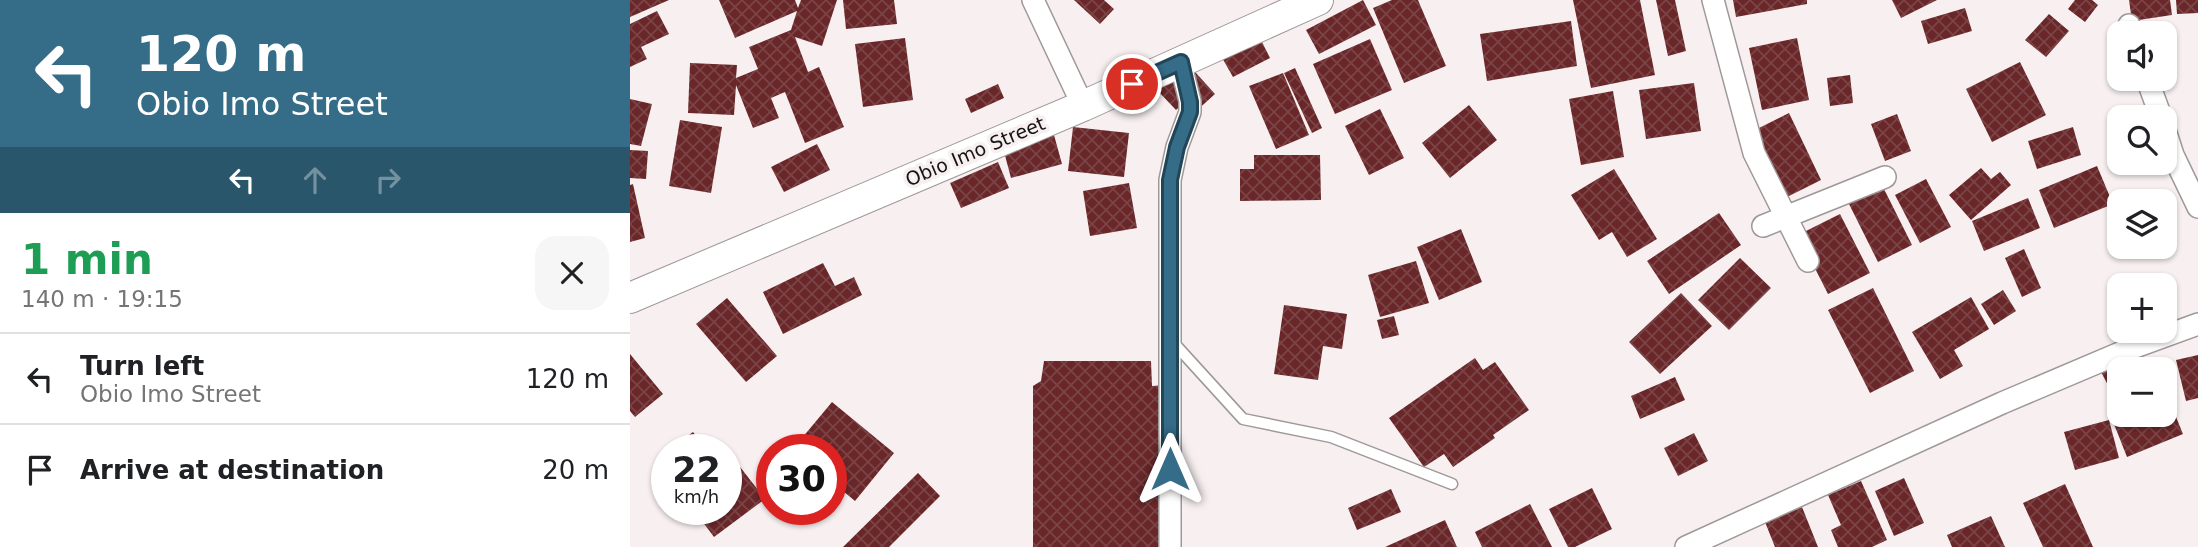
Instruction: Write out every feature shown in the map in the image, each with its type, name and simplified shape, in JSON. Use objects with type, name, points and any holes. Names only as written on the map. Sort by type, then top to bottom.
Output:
[{"type":"street","points":[[1034,0],[1083,106]]},
{"type":"street","name":"Obio Imo Street","points":[[630,298],[1083,106],[1318,0]]},
{"type":"street","points":[[1713,0],[1754,153],[1808,261]]},
{"type":"street","points":[[1170,547],[1170,180],[1177,147],[1190,112],[1181,62]]},
{"type":"street","points":[[2177,163],[2198,207]]},
{"type":"street","points":[[1763,226],[1885,177]]},
{"type":"street","points":[[1686,547],[2002,402],[2198,324]]},
{"type":"lane","points":[[1170,339],[1243,419],[1331,437],[1452,484]]},
{"type":"building","points":[[630,0],[669,0],[630,17]]},
{"type":"building","points":[[719,0],[795,0],[798,8],[801,0],[837,0],[822,46],[795,37],[808,72],[819,67],[844,127],[805,143],[785,92],[771,98],[779,118],[753,128],[736,85],[734,115],[688,113],[690,63],[737,65],[736,78],[758,69],[749,47],[791,30],[797,11],[735,38]]},
{"type":"building","points":[[843,0],[894,0],[897,24],[846,29]]},
{"type":"building","points":[[1074,0],[1104,0],[1114,9],[1100,24]]},
{"type":"building","points":[[1363,0],[1376,25],[1319,54],[1306,30]]},
{"type":"building","points":[[1392,0],[1418,0],[1446,66],[1404,83],[1373,8]]},
{"type":"building","points":[[1573,0],[1640,0],[1655,75],[1591,88]]},
{"type":"building","points":[[1656,0],[1675,0],[1686,51],[1668,56]]},
{"type":"building","points":[[1733,0],[1807,0],[1807,4],[1736,17]]},
{"type":"building","points":[[1892,0],[1937,0],[1901,18]]},
{"type":"building","points":[[2075,0],[2092,0],[2098,5],[2085,22],[2068,9]]},
{"type":"building","points":[[2129,0],[2170,0],[2172,15],[2132,21]]},
{"type":"building","points":[[2176,0],[2198,0],[2198,13],[2177,14]]},
{"type":"building","points":[[1965,8],[1972,31],[1928,44],[1921,21]]},
{"type":"building","points":[[657,11],[669,34],[641,47],[647,59],[630,67],[630,24]]},
{"type":"building","points":[[2049,14],[2069,31],[2046,57],[2025,40]]},
{"type":"building","points":[[1571,21],[1577,66],[1487,81],[1480,34]]},
{"type":"building","points":[[1259,36],[1270,58],[1233,77],[1221,56]]},
{"type":"building","points":[[905,38],[913,100],[863,107],[855,44]]},
{"type":"building","points":[[1797,38],[1809,100],[1762,110],[1749,48]]},
{"type":"building","points":[[1370,39],[1392,90],[1335,114],[1313,64]]},
{"type":"building","points":[[2020,62],[2046,115],[1992,142],[1966,89]]},
{"type":"building","points":[[1187,63],[1215,94],[1194,113],[1185,102],[1176,110],[1157,90]]},
{"type":"building","points":[[1295,68],[1322,128],[1312,133],[1284,73]]},
{"type":"building","points":[[1283,73],[1309,135],[1276,149],[1249,86]]},
{"type":"building","points":[[1850,75],[1853,103],[1830,106],[1827,78]]},
{"type":"building","points":[[1694,83],[1701,131],[1646,139],[1639,90]]},
{"type":"building","points":[[998,84],[1004,98],[971,113],[965,99]]},
{"type":"building","points":[[1613,91],[1624,157],[1581,165],[1569,99]]},
{"type":"building","points":[[630,99],[652,104],[641,146],[630,144]]},
{"type":"building","points":[[1469,105],[1497,140],[1450,178],[1422,143]]},
{"type":"building","points":[[1380,109],[1404,158],[1369,175],[1345,126]]},
{"type":"building","points":[[1789,113],[1821,180],[1783,199],[1751,132]]},
{"type":"building","points":[[1897,114],[1911,151],[1885,161],[1871,124]]},
{"type":"building","points":[[680,120],[722,127],[711,193],[669,186]]},
{"type":"building","points":[[1073,127],[1129,133],[1124,177],[1068,171]]},
{"type":"building","points":[[2073,127],[2081,155],[2037,169],[2028,141]]},
{"type":"building","points":[[1054,135],[1062,164],[1011,178],[1003,148]]},
{"type":"building","points":[[817,144],[830,170],[784,192],[771,167]]},
{"type":"building","points":[[630,150],[648,151],[646,179],[630,178]]},
{"type":"building","points":[[1254,155],[1320,155],[1321,200],[1240,201],[1240,169],[1254,169]]},
{"type":"building","points":[[998,162],[1009,188],[961,208],[950,183]]},
{"type":"building","points":[[2097,166],[2107,190],[2107,206],[2054,228],[2039,190]]},
{"type":"building","points":[[1981,168],[1991,179],[2000,172],[2011,185],[1971,220],[1949,195]]},
{"type":"building","points":[[1614,169],[1657,239],[1627,257],[1612,232],[1599,240],[1571,195]]},
{"type":"building","points":[[1926,179],[1951,227],[1920,243],[1895,195]]},
{"type":"building","points":[[1129,183],[1137,228],[1090,236],[1083,191]]},
{"type":"building","points":[[633,184],[645,238],[630,242],[630,185]]},
{"type":"building","points":[[1882,185],[1912,245],[1878,262],[1848,202]]},
{"type":"building","points":[[2028,198],[2040,228],[1984,251],[1972,221]]},
{"type":"building","points":[[1719,213],[1741,245],[1669,294],[1647,261]]},
{"type":"building","points":[[1840,214],[1870,273],[1828,294],[1798,235]]},
{"type":"building","points":[[1461,229],[1482,282],[1439,300],[1417,247]]},
{"type":"building","points":[[2024,249],[2041,288],[2022,297],[2005,258]]},
{"type":"building","points":[[1740,258],[1771,288],[1729,330],[1698,300]]},
{"type":"building","points":[[1416,261],[1429,303],[1380,317],[1368,275]]},
{"type":"building","points":[[823,263],[835,286],[854,277],[862,295],[783,334],[763,292]]},
{"type":"building","points":[[1873,288],[1914,371],[1870,393],[1828,310]]},
{"type":"building","points":[[2003,290],[2016,311],[1994,325],[1981,304]]},
{"type":"building","points":[[1681,293],[1712,326],[1660,374],[1629,342]]},
{"type":"building","points":[[1971,297],[1989,329],[1954,350],[1963,366],[1940,379],[1912,332]]},
{"type":"building","points":[[727,298],[777,356],[746,382],[696,324]]},
{"type":"building","points":[[1284,305],[1347,314],[1342,349],[1323,346],[1318,380],[1274,374]]},
{"type":"building","points":[[1394,316],[1399,335],[1382,339],[1377,320]]},
{"type":"building","points":[[630,354],[663,394],[635,417],[630,411]]},
{"type":"building","points":[[2198,355],[2198,398],[2186,401],[2177,360]]},
{"type":"building","points":[[1475,358],[1483,370],[1495,362],[1529,410],[1453,467],[1444,454],[1424,467],[1389,418]]},
{"type":"building","points":[[1044,361],[1151,361],[1152,386],[1166,385],[1164,547],[1033,547],[1033,386],[1041,381]]},
{"type":"building","points":[[2107,369],[2107,383],[2101,372]]},
{"type":"building","points":[[1675,377],[1685,400],[1640,419],[1631,396]]},
{"type":"building","points":[[832,402],[894,453],[855,501],[847,494],[847,434],[805,434]]},
{"type":"building","points":[[2177,419],[2183,434],[2127,457],[2115,427],[2177,427]]},
{"type":"building","points":[[2107,421],[2119,458],[2075,470],[2064,432]]},
{"type":"building","points":[[1694,433],[1708,461],[1678,476],[1664,448]]},
{"type":"building","points":[[742,469],[756,487],[756,506],[742,516]]},
{"type":"building","points":[[918,473],[940,496],[889,547],[843,547]]},
{"type":"building","points":[[1904,478],[1924,523],[1894,536],[1875,491]]},
{"type":"building","points":[[1861,481],[1887,540],[1872,547],[1838,547],[1831,530],[1841,525],[1828,495]]},
{"type":"building","points":[[2065,484],[2093,547],[2043,547],[2023,503]]},
{"type":"building","points":[[1592,488],[1612,529],[1575,547],[1568,547],[1549,509]]},
{"type":"building","points":[[1391,489],[1401,512],[1357,530],[1348,508]]},
{"type":"building","points":[[1530,504],[1552,547],[1482,547],[1475,532]]},
{"type":"building","points":[[1802,507],[1818,547],[1775,547],[1765,522]]},
{"type":"building","points":[[1991,516],[2005,547],[1952,547],[1947,535]]},
{"type":"building","points":[[1445,520],[1457,547],[1385,547]]},
{"type":"building","points":[[705,525],[730,525],[714,537]]},
{"type":"route","points":[[1132,84],[1181,62],[1190,102],[1190,112],[1177,147],[1170,180],[1170,469]]}]
